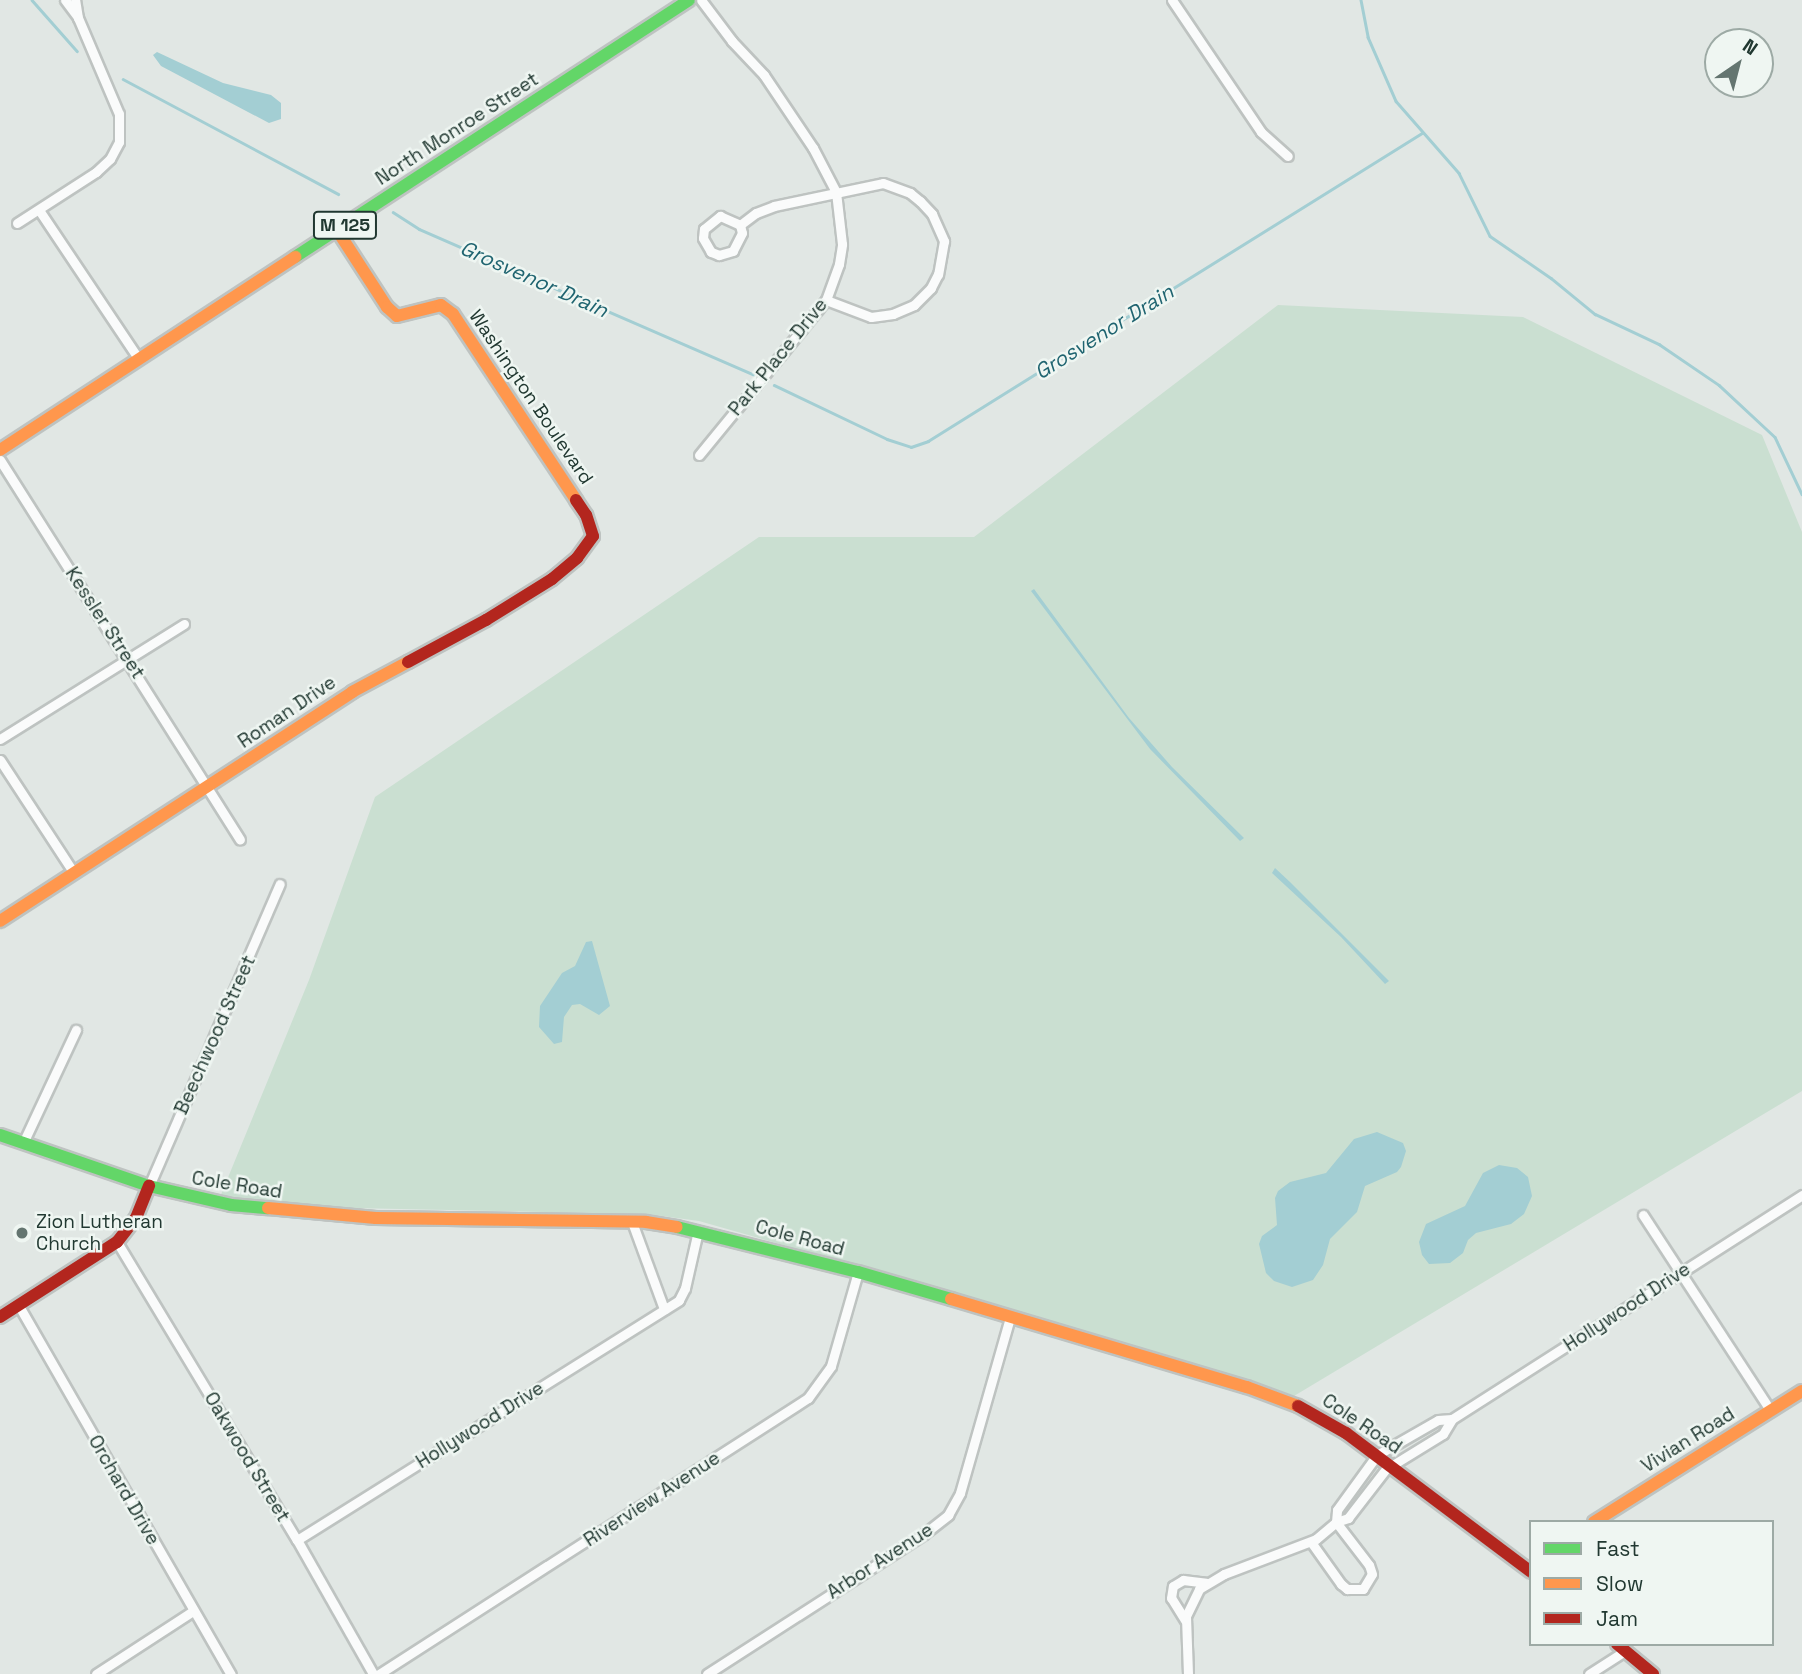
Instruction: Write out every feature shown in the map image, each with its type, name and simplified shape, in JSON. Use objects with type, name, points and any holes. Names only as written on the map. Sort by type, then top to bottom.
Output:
[{"type":"street","points":[[65,0],[79,18]]},
{"type":"street","points":[[17,223],[96,172],[110,159],[119,142],[119,114],[79,18],[75,0]]},
{"type":"street","name":"North Monroe Street","points":[[0,450],[689,0]]},
{"type":"street","name":"Park Place Drive","points":[[699,455],[826,300],[839,264],[842,244],[836,192],[813,148],[764,75],[732,41],[701,0]]},
{"type":"street","points":[[1172,0],[1261,132],[1289,156]]},
{"type":"street","points":[[740,225],[756,213],[774,206],[883,183],[910,193],[920,201],[936,221],[944,242],[943,258],[931,288],[914,304],[894,314],[871,317],[826,300]]},
{"type":"street","points":[[38,210],[138,358]]},
{"type":"street","points":[[720,216],[740,225],[742,233],[733,251],[719,255],[710,252],[705,245],[704,229],[711,221],[720,216]]},
{"type":"street","name":"Washington Boulevard","points":[[337,230],[387,307],[397,316],[441,305],[453,314],[586,515],[593,536]]},
{"type":"street","name":"Kessler Street","points":[[0,460],[240,839]]},
{"type":"street","name":"Roman Drive","points":[[0,921],[352,692],[486,620],[552,579],[577,558],[593,536]]},
{"type":"street","points":[[0,739],[184,624]]},
{"type":"street","points":[[0,760],[75,873]]},
{"type":"street","name":"Beechwood Street","points":[[149,1186],[280,884]]},
{"type":"street","points":[[23,1143],[76,1030]]},
{"type":"street","name":"Cole Road","points":[[0,1135],[149,1186],[196,1199],[279,1212],[376,1218],[632,1222],[698,1231],[858,1272],[1275,1396],[1323,1418],[1528,1567]]},
{"type":"street","points":[[0,1317],[117,1242],[136,1218],[149,1186]]},
{"type":"street","name":"Hollywood Drive","points":[[1390,1465],[1443,1434],[1452,1419],[1802,1195]]},
{"type":"street","points":[[1643,1214],[1771,1410]]},
{"type":"street","points":[[632,1222],[664,1309]]},
{"type":"street","name":"Hollywood Drive","points":[[297,1540],[679,1300],[685,1288],[698,1231]]},
{"type":"street","name":"Oakwood Street","points":[[117,1242],[297,1540],[373,1674]]},
{"type":"street","name":"Riverview Avenue","points":[[379,1674],[808,1398],[831,1366],[858,1272]]},
{"type":"street","name":"Orchard Drive","points":[[19,1306],[230,1674]]},
{"type":"street","name":"Arbor Avenue","points":[[707,1674],[924,1534],[947,1515],[960,1493],[1010,1317]]},
{"type":"street","name":"Vivian Road","points":[[1597,1520],[1802,1391]]},
{"type":"street","name":"Hollywood Drive","points":[[1377,1455],[1438,1420],[1452,1419]]},
{"type":"street","points":[[1311,1542],[1347,1590],[1363,1589],[1372,1574],[1369,1565],[1336,1522],[1337,1510],[1377,1455]]},
{"type":"street","points":[[1188,1674],[1185,1620],[1193,1598],[1206,1583],[1311,1542],[1336,1522],[1348,1518],[1390,1465]]},
{"type":"street","points":[[1185,1620],[1171,1598],[1173,1586],[1182,1580],[1206,1583]]},
{"type":"street","points":[[96,1674],[193,1611]]},
{"type":"street","points":[[1589,1674],[1621,1648],[1653,1674]]},
{"type":"green space","points":[[1278,305],[1523,317],[1762,435],[1802,532],[1802,1091],[1294,1396],[1129,1344],[699,1221],[647,1214],[303,1207],[220,1197],[309,980],[375,797],[759,537],[974,537]]},
{"type":"water","points":[[157,52],[223,83],[271,95],[281,103],[281,119],[269,123],[161,66],[153,55]]},
{"type":"water","points":[[1034,589],[1129,718],[1172,767],[1244,838],[1240,841],[1150,749],[1031,591]]},
{"type":"water","points":[[1275,868],[1389,981],[1385,984],[1341,937],[1272,873]]},
{"type":"water","points":[[592,941],[610,1006],[599,1015],[580,1004],[572,1005],[564,1017],[562,1042],[554,1044],[539,1027],[540,1006],[562,973],[575,966],[586,942]]},
{"type":"water","points":[[1377,1132],[1403,1143],[1406,1151],[1401,1167],[1397,1172],[1365,1186],[1357,1212],[1330,1239],[1323,1265],[1313,1280],[1292,1287],[1274,1281],[1266,1273],[1259,1244],[1262,1236],[1277,1225],[1275,1198],[1278,1191],[1290,1182],[1326,1173],[1354,1139]]},
{"type":"water","points":[[1499,1165],[1517,1168],[1528,1177],[1532,1196],[1524,1214],[1511,1224],[1476,1233],[1468,1240],[1463,1253],[1450,1263],[1429,1264],[1422,1255],[1419,1242],[1426,1224],[1465,1206],[1483,1173]]},
{"type":"waterway","name":"Grosvenor Drain","points":[[32,0],[77,51]]},
{"type":"waterway","points":[[1361,0],[1368,37],[1396,101],[1459,173],[1490,236],[1551,278],[1595,314],[1659,344],[1719,385],[1775,437],[1802,494]]},
{"type":"waterway","name":"Grosvenor Drain","points":[[123,79],[338,194]]},
{"type":"waterway","name":"Grosvenor Drain","points":[[774,385],[887,439],[911,447],[928,441],[1422,133]]},
{"type":"waterway","name":"Grosvenor Drain","points":[[393,212],[419,229],[755,375]]},
{"type":"traffic: fast","points":[[295,257],[689,0]]},
{"type":"traffic: fast","points":[[0,1135],[149,1186],[231,1205],[268,1208]]},
{"type":"traffic: fast","points":[[677,1227],[858,1272],[951,1299]]},
{"type":"traffic: slow","points":[[337,230],[387,307],[397,316],[441,305],[453,314],[576,500]]},
{"type":"traffic: slow","points":[[0,450],[295,257]]},
{"type":"traffic: slow","points":[[0,921],[352,692],[408,662]]},
{"type":"traffic: slow","points":[[268,1208],[376,1218],[646,1222],[677,1227]]},
{"type":"traffic: slow","points":[[951,1299],[1247,1387],[1298,1406]]},
{"type":"traffic: slow","points":[[1597,1520],[1802,1391]]},
{"type":"traffic: jam","points":[[408,662],[486,620],[552,579],[577,558],[593,536],[586,515],[576,500]]},
{"type":"traffic: jam","points":[[0,1317],[117,1242],[136,1218],[149,1186]]},
{"type":"traffic: jam","points":[[1298,1406],[1346,1433],[1529,1570]]},
{"type":"traffic: jam","points":[[1619,1646],[1653,1674]]},
{"type":"place","name":"Zion Lutheran Church","points":[[22,1233]]}]
